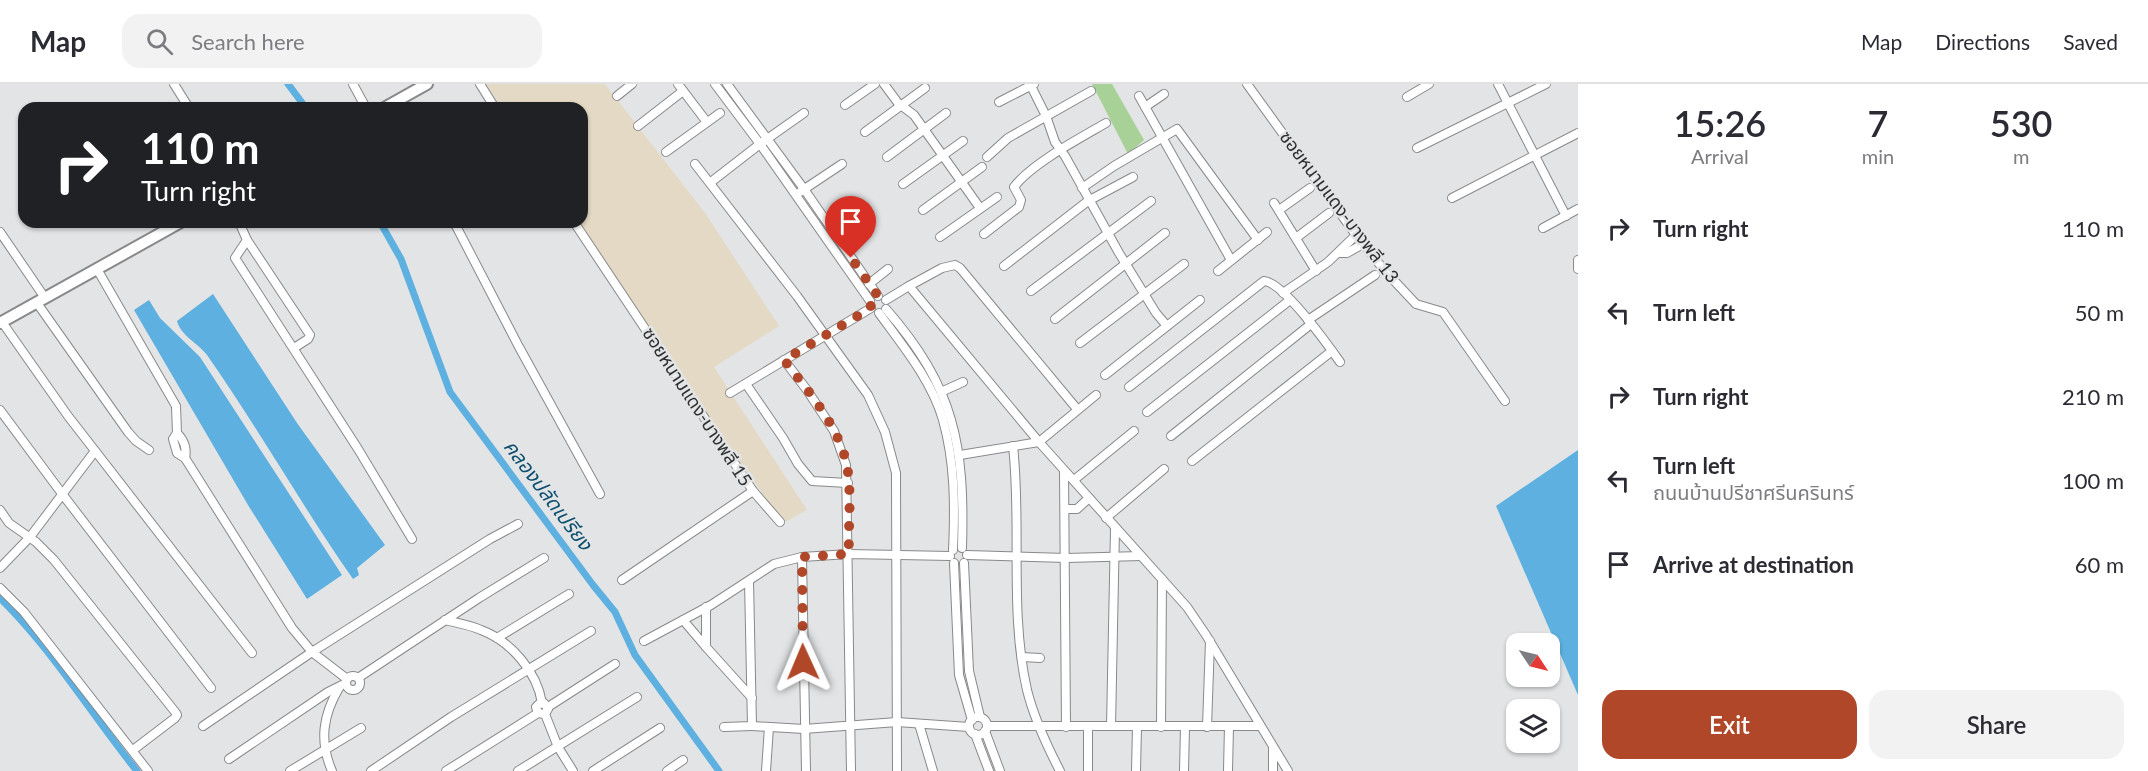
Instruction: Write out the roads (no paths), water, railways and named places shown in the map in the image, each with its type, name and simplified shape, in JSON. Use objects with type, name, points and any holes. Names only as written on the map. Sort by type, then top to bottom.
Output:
[{"type":"main road","points":[[396,102],[427,84]]},
{"type":"main road","points":[[1,323],[170,228]]},
{"type":"street","points":[[174,84],[185,102]]},
{"type":"street","points":[[353,84],[363,102]]},
{"type":"street","points":[[480,84],[491,102]]},
{"type":"street","points":[[617,96],[632,84]]},
{"type":"street","points":[[715,84],[796,195],[873,312],[884,307],[909,286],[942,268],[955,265],[960,268],[1077,409]]},
{"type":"street","points":[[845,105],[875,84]]},
{"type":"street","points":[[884,84],[924,129],[980,208]]},
{"type":"street","name":"ซอยหนามแดง-บางพลี 13","points":[[1247,84],[1363,244],[1416,304],[1443,312],[1505,401]]},
{"type":"street","points":[[1407,97],[1429,84]]},
{"type":"street","points":[[1498,84],[1566,216]]},
{"type":"street","points":[[1417,148],[1546,84]]},
{"type":"street","points":[[722,93],[730,85],[878,296],[924,378],[943,419],[952,462],[955,504],[959,675],[974,721],[972,732],[975,734],[989,771]]},
{"type":"street","points":[[999,102],[1032,85],[1049,128],[1088,201],[1156,313],[1167,326]]},
{"type":"street","points":[[638,126],[681,88],[706,121]]},
{"type":"street","points":[[865,132],[925,88]]},
{"type":"street","points":[[987,157],[1004,141],[1091,91]]},
{"type":"street","points":[[1145,107],[1164,94]]},
{"type":"street","points":[[1139,96],[1231,261]]},
{"type":"street","points":[[666,152],[720,112]]},
{"type":"street","points":[[711,182],[767,138],[804,113]]},
{"type":"street","points":[[887,157],[946,113]]},
{"type":"street","points":[[984,234],[1019,207],[1021,200],[1014,190],[1016,184],[1060,150],[1106,123]]},
{"type":"street","points":[[1082,188],[1114,166],[1177,129],[1258,240]]},
{"type":"street","points":[[1452,198],[1578,133]]},
{"type":"street","points":[[903,184],[963,141]]},
{"type":"street","points":[[695,164],[711,182],[868,395],[885,432],[896,473],[897,771]]},
{"type":"street","points":[[796,195],[842,164]]},
{"type":"street","points":[[923,210],[982,166]]},
{"type":"street","points":[[1004,266],[1088,201],[1133,177]]},
{"type":"street","points":[[1310,188],[1276,206],[1316,272]]},
{"type":"street","points":[[940,237],[997,197]]},
{"type":"street","points":[[1031,291],[1151,201]]},
{"type":"street","points":[[1543,228],[1578,209]]},
{"type":"street","points":[[1296,238],[1329,213]]},
{"type":"street","points":[[242,228],[247,240],[310,335],[308,339],[294,348]]},
{"type":"street","points":[[457,228],[600,494]]},
{"type":"street","name":"ซอยหนามแดง-บางพลี 15","points":[[578,228],[753,491],[622,580]]},
{"type":"street","points":[[0,231],[41,300],[128,432],[149,450]]},
{"type":"street","points":[[1218,271],[1267,232]]},
{"type":"street","points":[[1055,319],[1165,233]]},
{"type":"street","points":[[1284,292],[1316,272],[1340,253],[1356,235]]},
{"type":"street","points":[[247,240],[235,258],[294,348],[412,539]]},
{"type":"street","points":[[1340,253],[1347,253],[1363,244]]},
{"type":"street","points":[[1578,260],[1578,269]]},
{"type":"street","points":[[1080,343],[1184,264]]},
{"type":"street","points":[[97,269],[176,406],[177,433],[182,438],[186,452],[185,458],[292,628],[348,688],[356,689],[360,685],[358,678]]},
{"type":"street","points":[[869,284],[888,269]]},
{"type":"street","points":[[1171,436],[1310,322],[1374,275]]},
{"type":"street","points":[[1128,387],[1258,284],[1269,281],[1284,292],[1340,362]]},
{"type":"street","points":[[909,286],[1064,471],[1187,607],[1288,771]]},
{"type":"street","points":[[730,393],[825,336],[870,305],[878,296]]},
{"type":"street","points":[[1105,375],[1200,300]]},
{"type":"street","points":[[1147,412],[1290,300]]},
{"type":"street","points":[[884,307],[924,358],[951,416],[960,455],[963,501],[958,556]]},
{"type":"street","points":[[1,323],[95,451],[252,653]]},
{"type":"street","points":[[1192,462],[1332,351]]},
{"type":"street","points":[[784,360],[834,430],[846,465],[851,771]]},
{"type":"street","points":[[941,392],[963,382]]},
{"type":"street","points":[[746,384],[798,464],[812,481],[848,483]]},
{"type":"street","points":[[960,455],[1039,442],[1096,395]]},
{"type":"street","points":[[0,410],[211,687]]},
{"type":"street","points":[[1074,480],[1134,431]]},
{"type":"street","points":[[1013,446],[1017,477],[1018,623],[1022,657],[1028,691],[1040,726],[1060,771]]},
{"type":"street","points":[[0,568],[30,537],[95,451]]},
{"type":"street","points":[[1106,518],[1164,469]]},
{"type":"street","points":[[1064,471],[1066,727]]},
{"type":"street","points":[[753,491],[780,522]]},
{"type":"street","points":[[1065,509],[1077,509],[1089,498]]},
{"type":"street","points":[[0,510],[9,523],[30,537],[54,560],[176,712],[175,718],[133,750]]},
{"type":"street","points":[[203,726],[312,652],[490,539],[518,524]]},
{"type":"street","points":[[1111,726],[1115,529]]},
{"type":"street","points":[[644,641],[706,607],[774,564],[802,557],[849,554],[1066,558],[1141,556]]},
{"type":"street","points":[[802,557],[806,771]]},
{"type":"street","points":[[358,678],[544,558]]},
{"type":"street","points":[[1161,579],[1161,727]]},
{"type":"street","points":[[749,581],[752,726]]},
{"type":"street","points":[[0,588],[24,612],[148,771]]},
{"type":"street","points":[[496,638],[568,594]]},
{"type":"street","points":[[706,607],[706,647]]},
{"type":"street","points":[[445,620],[483,630],[507,645],[528,669],[540,692],[543,709],[558,747],[573,771]]},
{"type":"street","points":[[683,620],[752,698]]},
{"type":"street","points":[[371,771],[452,717],[591,631]]},
{"type":"street","points":[[1207,727],[1210,641]]},
{"type":"street","points":[[1022,657],[1040,658]]},
{"type":"street","points":[[446,771],[615,664]]},
{"type":"street","points":[[229,759],[353,676],[358,678]]},
{"type":"street","points":[[332,771],[323,735],[325,718],[344,683]]},
{"type":"street","points":[[518,771],[637,697]]},
{"type":"street","points":[[724,727],[804,729],[897,722],[919,724],[985,720],[1000,771]]},
{"type":"street","points":[[919,724],[933,771]]},
{"type":"street","points":[[975,734],[980,734],[986,728],[1040,726],[1260,726]]},
{"type":"street","points":[[1228,771],[1229,726]]},
{"type":"street","points":[[766,771],[769,727]]},
{"type":"street","points":[[1088,727],[1088,771]]},
{"type":"street","points":[[1136,771],[1137,727]]},
{"type":"street","points":[[1184,771],[1185,727]]},
{"type":"street","points":[[290,771],[361,728]]},
{"type":"street","points":[[593,771],[660,728]]},
{"type":"street","points":[[1273,747],[1273,771]]},
{"type":"street","points":[[667,771],[683,760]]},
{"type":"water","points":[[213,294],[297,423],[385,545],[357,568],[359,575],[353,579],[207,355],[179,326],[177,321]]},
{"type":"water","points":[[149,300],[160,318],[200,357],[342,575],[307,599],[248,505],[134,310]]},
{"type":"water","points":[[1578,450],[1578,695],[1560,654],[1560,633],[1551,633],[1496,506]]},
{"type":"waterway","name":"คลองปลัดเปรียง","points":[[288,84],[302,102]]},
{"type":"waterway","name":"คลองปลัดเปรียง","points":[[383,228],[401,259],[450,392],[615,612],[635,655],[719,771]]},
{"type":"waterway","points":[[0,598],[54,660],[137,771]]}]
